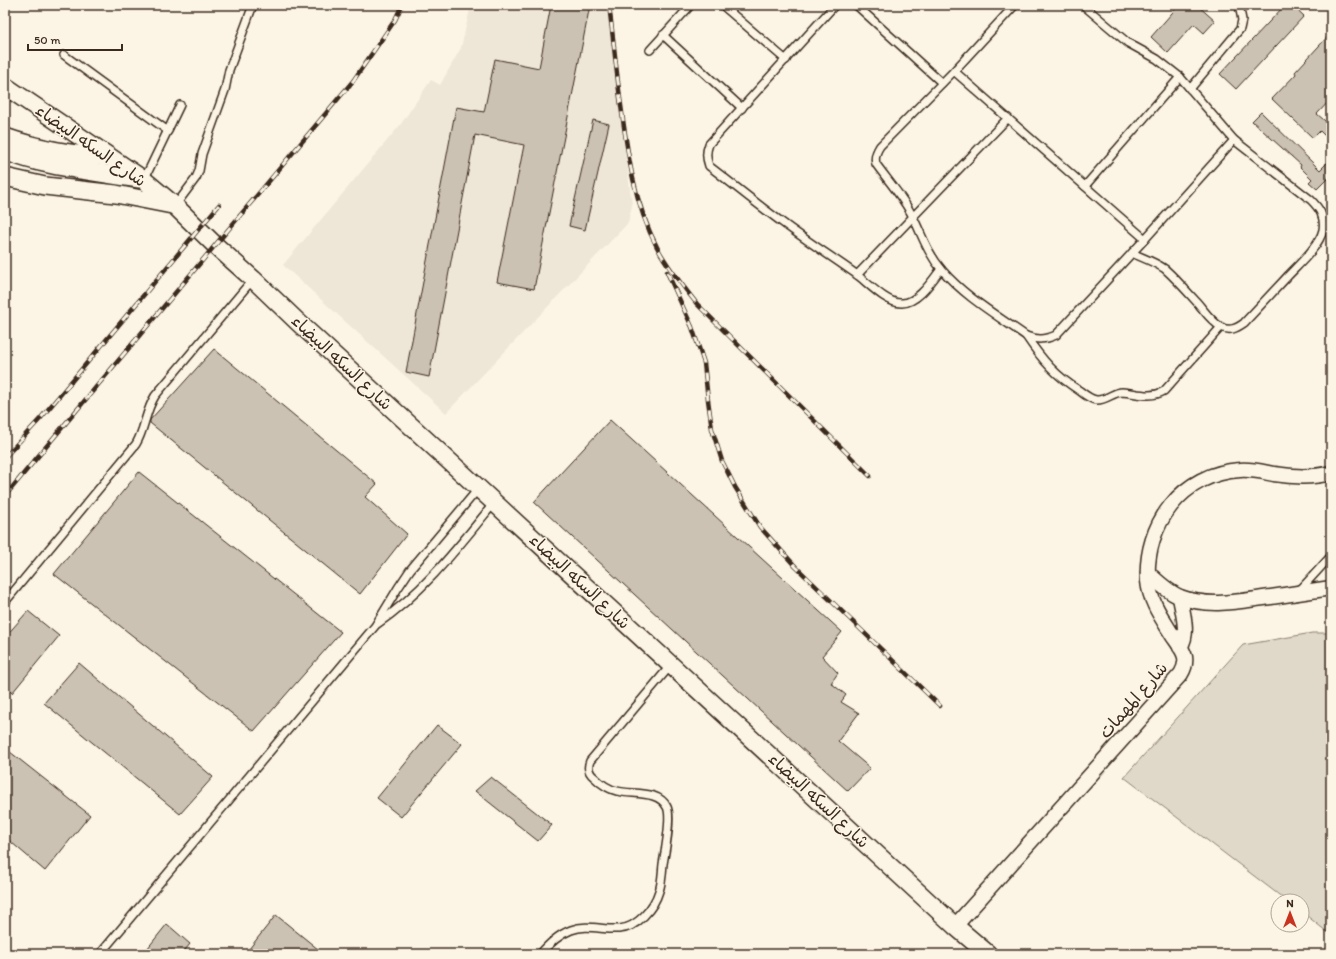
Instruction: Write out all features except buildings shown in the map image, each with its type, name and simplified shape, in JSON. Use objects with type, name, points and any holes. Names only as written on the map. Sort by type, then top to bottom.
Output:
[{"type":"street","name":"شارع السكه البيضاء","points":[[5,86],[144,180],[175,206],[214,245],[253,279],[300,324],[955,926],[988,954]]},
{"type":"street","points":[[5,137],[52,151],[110,157]]},
{"type":"street","points":[[5,151],[32,160],[144,180]]},
{"type":"street","name":"شارع السكه البيضاء","points":[[5,177],[45,186],[110,193],[175,206]]},
{"type":"street","name":"شارع المهمات","points":[[955,926],[1181,674],[1185,666],[1185,656],[1157,611],[1151,596],[1148,573],[1150,549],[1154,533],[1161,518],[1170,505],[1182,493],[1195,484],[1209,476],[1225,472],[1257,470],[1291,476],[1308,477],[1331,473]]},
{"type":"street","points":[[1148,573],[1161,585],[1180,597],[1213,604],[1230,603],[1331,588]]},
{"type":"street","points":[[1180,597],[1185,632],[1184,642],[1180,647]]},
{"type":"lane","points":[[175,206],[196,178],[199,171],[202,154],[224,90],[229,70],[253,5]]},
{"type":"lane","points":[[650,50],[692,5]]},
{"type":"lane","points":[[722,5],[786,60]]},
{"type":"lane","points":[[835,5],[709,144],[706,151],[706,158],[709,166],[784,224],[894,302],[908,302],[917,298],[941,269]]},
{"type":"lane","points":[[856,5],[942,83]]},
{"type":"lane","points":[[1015,5],[942,83],[880,146],[876,151],[875,158],[876,164],[902,198],[930,253],[941,269],[966,293],[1026,336],[1041,340],[1056,334],[1145,239],[1234,140]]},
{"type":"lane","points":[[1083,5],[1128,43],[1157,59],[1180,77],[1234,140],[1311,200],[1320,210],[1324,223],[1322,232],[1310,252],[1244,323],[1231,330],[1221,327],[1213,320],[1182,285],[1164,269],[1132,253]]},
{"type":"lane","points":[[1190,89],[1240,28],[1242,20],[1239,5]]},
{"type":"lane","points":[[663,35],[742,108]]},
{"type":"lane","points":[[64,55],[168,131]]},
{"type":"lane","points":[[954,70],[1145,239]]},
{"type":"lane","points":[[1085,186],[1180,77]]},
{"type":"lane","points":[[144,180],[180,105]]},
{"type":"lane","points":[[857,275],[1008,118]]},
{"type":"lane","points":[[5,602],[136,444],[142,432],[148,410],[154,396],[253,279]]},
{"type":"lane","points":[[1026,336],[1039,356],[1056,373],[1091,399],[1098,400],[1118,393],[1153,396],[1164,391],[1221,327]]},
{"type":"lane","points":[[100,954],[375,626],[410,570],[479,488]]},
{"type":"lane","points":[[375,626],[417,592],[495,502]]},
{"type":"lane","points":[[1298,593],[1331,556]]},
{"type":"lane","points":[[540,954],[551,942],[570,930],[586,927],[620,929],[631,926],[643,917],[657,896],[661,881],[669,817],[667,806],[660,798],[655,796],[624,793],[606,787],[591,774],[588,765],[671,665]]},
{"type":"shaded area","points":[[471,5],[607,5],[632,205],[628,223],[446,413],[283,265],[401,124],[431,80],[440,85],[461,48]]},
{"type":"shaded area","points":[[1312,633],[1331,633],[1331,935],[1310,918],[1310,893],[1276,893],[1124,777],[1243,645]]},
{"type":"railway","points":[[5,496],[353,81],[395,20],[402,5]]},
{"type":"railway","points":[[609,5],[628,155],[642,211],[661,255],[697,304],[870,476]]},
{"type":"railway","points":[[5,457],[40,419],[219,205]]},
{"type":"railway","points":[[667,272],[692,327],[704,363],[712,429],[722,461],[735,487],[760,527],[796,567],[940,706]]}]
